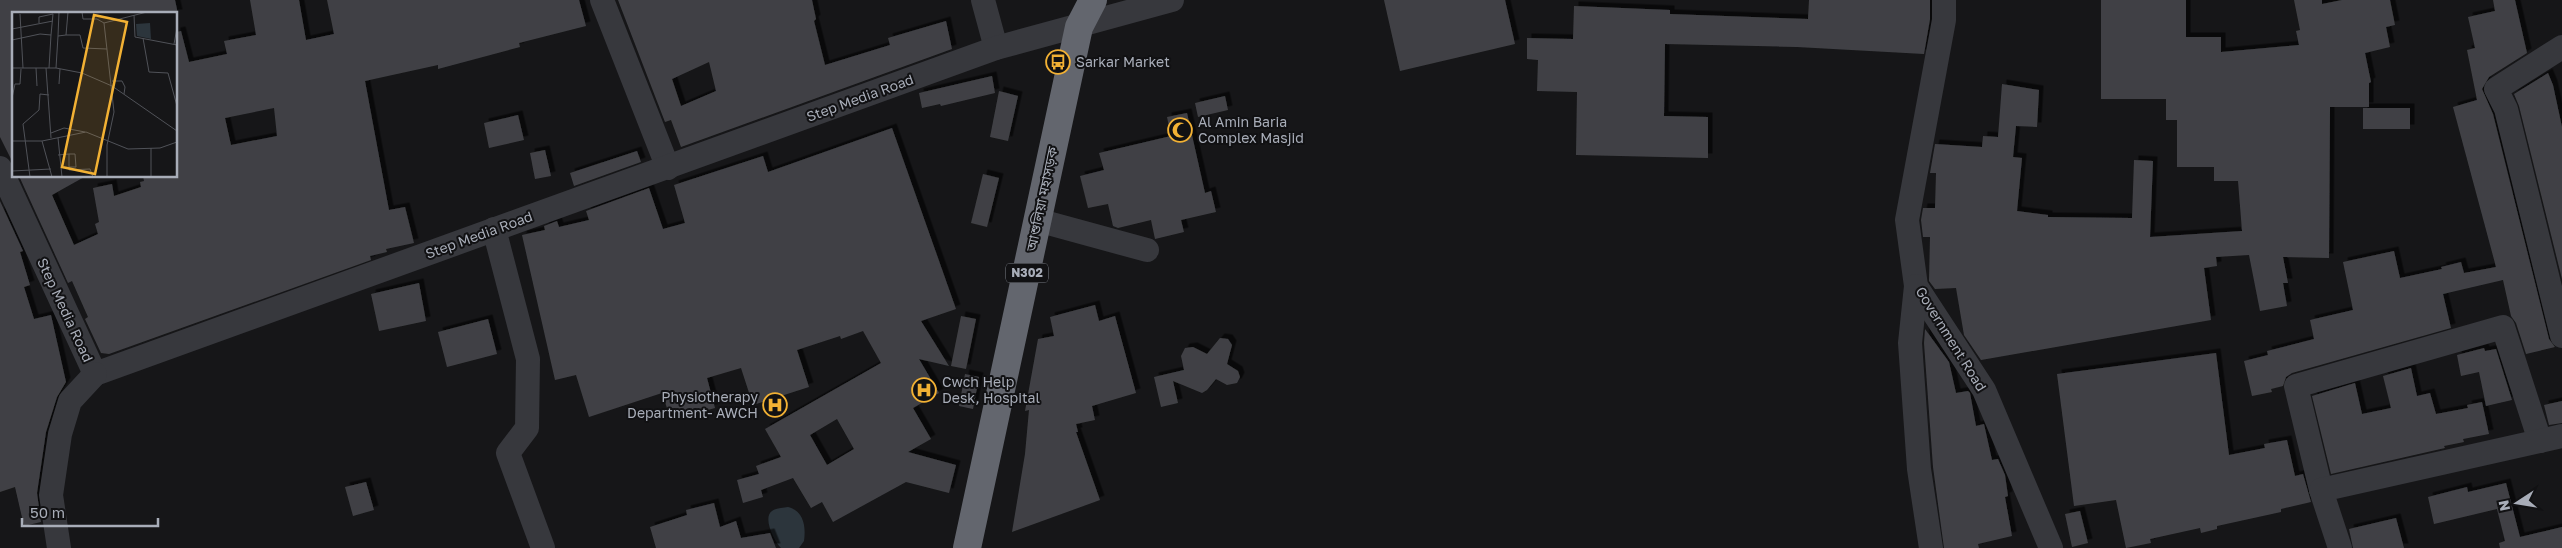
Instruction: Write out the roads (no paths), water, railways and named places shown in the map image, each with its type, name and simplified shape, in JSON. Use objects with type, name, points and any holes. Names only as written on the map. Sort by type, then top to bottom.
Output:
[{"type":"highway","name":"আশুলিয়া মহাসড়ক","points":[[968,548],[1080,27],[1093,0]]},
{"type":"street","points":[[602,0],[668,168]]},
{"type":"street","points":[[983,0],[996,48]]},
{"type":"street","name":"Step Media Road","points":[[0,168],[95,374],[996,48],[1080,27],[1172,0]]},
{"type":"street","name":"Government Road","points":[[1944,0],[1944,20],[1907,220],[1916,286],[1984,390],[2051,548]]},
{"type":"street","points":[[2562,47],[2496,89],[2506,109],[2562,336]]},
{"type":"street","points":[[1038,220],[1147,250]]},
{"type":"street","points":[[494,229],[528,359],[527,428],[508,453],[543,548]]},
{"type":"street","points":[[1916,286],[1910,343],[1919,469],[1931,548]]},
{"type":"street","points":[[2321,490],[2551,438],[2503,327],[2296,386],[2321,490],[2340,548]]},
{"type":"street","points":[[59,548],[51,495],[60,434],[70,401],[95,374]]},
{"type":"place","name":"Sarkar Market","points":[[1058,62]]},
{"type":"place","name":"Al Amin Baria Complex Masjid","points":[[1180,130]]},
{"type":"place","name":"Cwch Help Desk, Hospital","points":[[924,390]]},
{"type":"place","name":"Physiotherapy Department- AWCH","points":[[775,405]]}]
